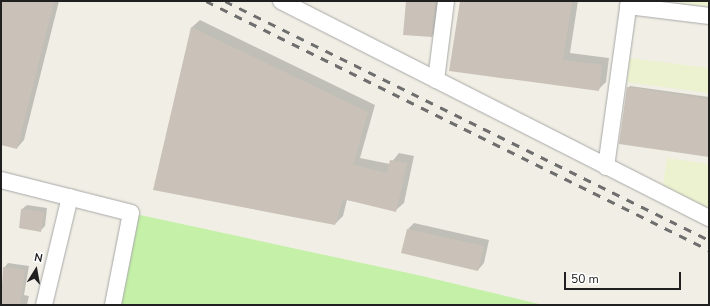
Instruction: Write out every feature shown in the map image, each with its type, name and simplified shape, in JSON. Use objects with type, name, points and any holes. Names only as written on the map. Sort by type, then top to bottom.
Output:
[{"type":"street","points":[[281,1],[709,218]]},
{"type":"street","points":[[436,80],[446,1]]},
{"type":"street","points":[[606,167],[628,3],[709,16]]},
{"type":"street","points":[[1,180],[132,213],[113,305]]},
{"type":"street","points":[[44,305],[70,197]]},
{"type":"green space","points":[[670,1],[709,1],[709,7]]},
{"type":"green space","points":[[629,58],[709,68],[709,93],[627,82]]},
{"type":"green space","points":[[667,158],[709,164],[709,209],[663,185]]},
{"type":"green space","points":[[131,213],[422,276],[543,305],[113,305]]},
{"type":"building","points":[[1,1],[54,1],[17,149],[1,145]]},
{"type":"building","points":[[406,1],[435,1],[432,37],[403,35]]},
{"type":"building","points":[[460,1],[572,1],[563,60],[602,65],[599,91],[449,71]]},
{"type":"building","points":[[191,27],[368,112],[353,165],[387,173],[390,160],[407,163],[396,212],[343,199],[335,225],[153,190]]},
{"type":"building","points":[[627,87],[709,99],[709,157],[619,144]]},
{"type":"building","points":[[21,209],[44,212],[41,232],[19,228]]},
{"type":"building","points":[[407,229],[484,246],[478,271],[401,253]]},
{"type":"building","points":[[3,267],[25,270],[20,305],[1,305]]},
{"type":"railway","points":[[206,1],[709,250]]},
{"type":"railway","points":[[225,1],[709,240]]}]
